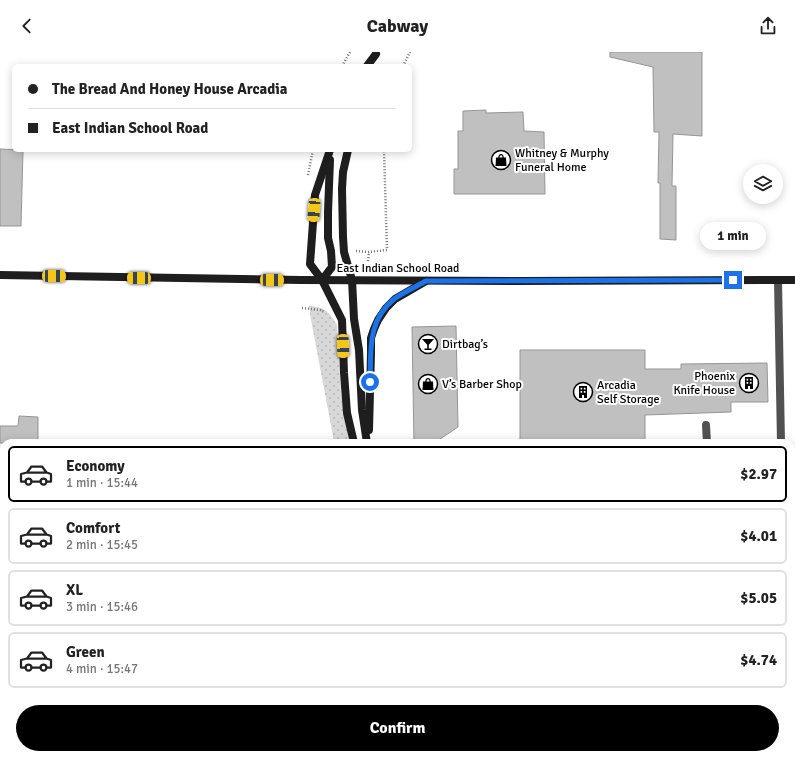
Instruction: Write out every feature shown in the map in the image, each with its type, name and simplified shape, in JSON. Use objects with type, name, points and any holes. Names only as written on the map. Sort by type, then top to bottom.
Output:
[{"type":"main road","points":[[369,64],[377,53]]},
{"type":"main road","points":[[374,64],[377,53]]},
{"type":"main road","points":[[322,280],[332,267],[328,238],[330,152]]},
{"type":"main road","points":[[330,152],[315,195],[310,264],[322,280],[342,320],[347,412],[353,439]]},
{"type":"main road","points":[[348,152],[343,172],[342,189],[344,252],[352,280],[354,319],[359,350],[362,410],[367,439]]},
{"type":"main road","name":"East Indian School Road","points":[[0,275],[178,279],[426,281],[795,280]]},
{"type":"main road","points":[[368,439],[370,353],[371,338],[374,329],[378,320],[394,299],[426,281]]},
{"type":"street","points":[[778,280],[781,439]]},
{"type":"street","points":[[706,425],[707,439]]},
{"type":"path","points":[[343,64],[350,52]]},
{"type":"path","points":[[405,64],[410,52]]},
{"type":"path","points":[[356,251],[369,252],[387,250],[384,152]]},
{"type":"path","points":[[368,261],[369,252]]},
{"type":"shaded area","points":[[309,306],[326,311],[337,325],[341,394],[348,439],[333,439]]},
{"type":"building","points":[[610,52],[702,52],[702,136],[673,134],[672,186],[676,186],[676,240],[660,239],[660,183],[658,183],[659,132],[654,132],[653,67],[610,57]]},
{"type":"building","name":"Whitney & Murphy Funeral Home","points":[[486,110],[486,113],[523,112],[524,131],[544,132],[545,194],[454,194],[454,169],[458,169],[458,131],[463,131],[463,111]]},
{"type":"building","points":[[0,149],[12,150],[12,152],[23,152],[21,226],[0,226]]},
{"type":"building","points":[[456,326],[458,427],[440,439],[414,439],[412,327]]},
{"type":"building","name":"Arcadia Self Storage","points":[[520,350],[645,350],[645,369],[681,369],[681,364],[767,363],[768,402],[731,402],[731,412],[645,415],[645,439],[520,439]]},
{"type":"building","points":[[19,416],[38,417],[38,439],[0,439],[0,426],[18,426]]},
{"type":"place","name":"Whitney & Murphy Funeral Home","points":[[501,160]]},
{"type":"place","name":"Dirtbag’s","points":[[428,344]]},
{"type":"place","name":"Phoenix Knife House","points":[[749,383]]},
{"type":"place","name":"V’s Barber Shop","points":[[428,384]]},
{"type":"place","name":"Arcadia Self Storage","points":[[583,392]]},
{"type":"route","points":[[370,382],[371,338],[378,320],[394,299],[426,281],[733,280]]}]
